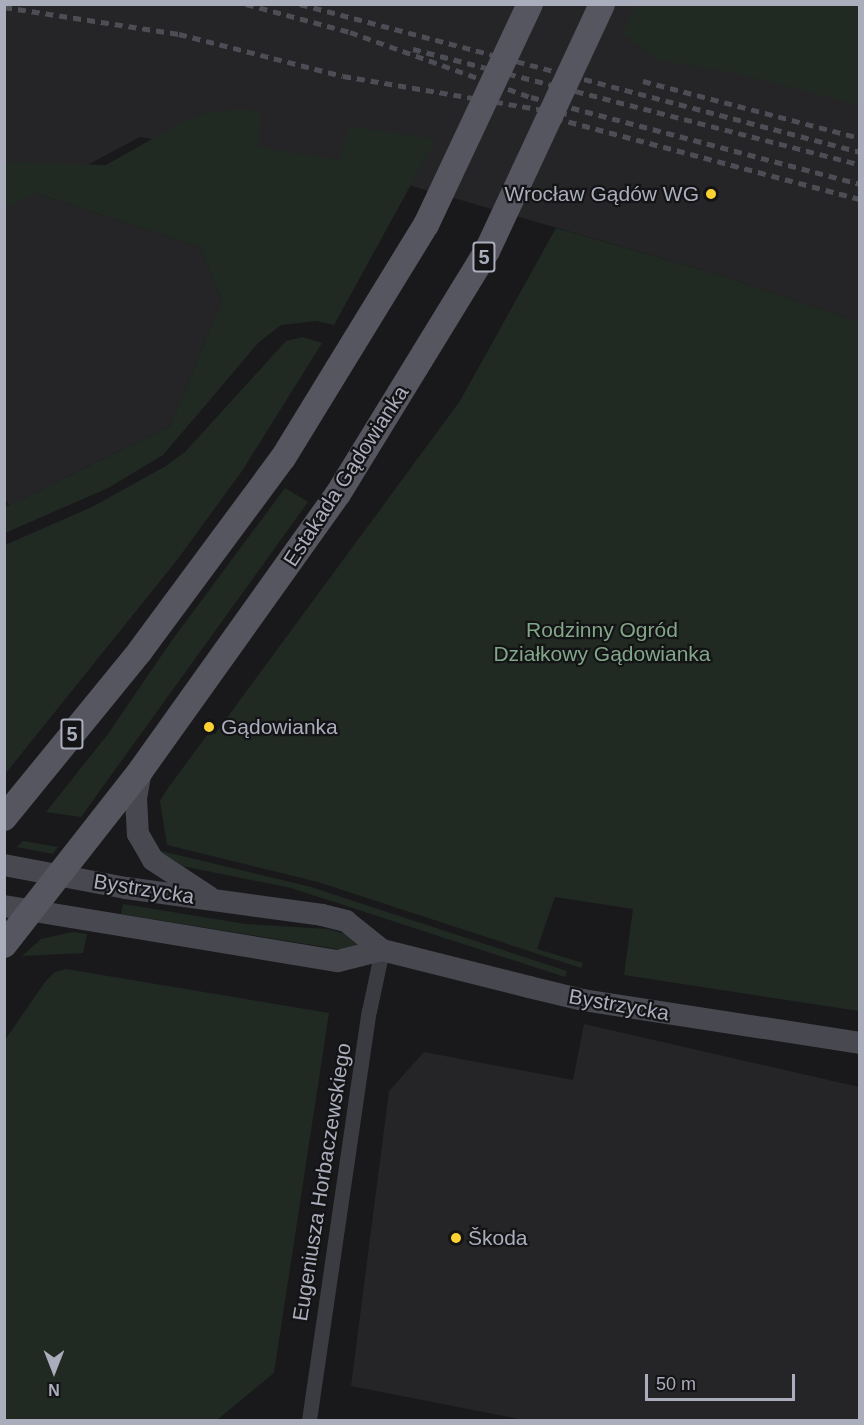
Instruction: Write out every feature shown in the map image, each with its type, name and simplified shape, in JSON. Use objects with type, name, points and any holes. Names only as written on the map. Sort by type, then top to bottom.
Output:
[{"type":"main road","name":"5","points":[[4,818],[140,651],[283,458],[426,225],[530,4]]},
{"type":"main road","name":"Estakada Gądowianka","points":[[33,911],[141,770],[338,494],[487,251],[602,4]]},
{"type":"main road","name":"5","points":[[4,945],[33,911]]},
{"type":"street","points":[[141,770],[135,818],[143,842],[153,860],[214,900]]},
{"type":"street","name":"Bystrzycka","points":[[4,865],[60,876],[346,921],[382,950],[584,1000],[860,1043]]},
{"type":"street","name":"Bystrzycka","points":[[4,906],[338,962],[382,950]]},
{"type":"street","name":"Eugeniusza Horbaczewskiego","points":[[309,1420],[369,1011],[382,950]]},
{"type":"shaded area","points":[[4,5],[859,5],[859,322],[720,275],[405,184],[140,137],[35,193],[200,247],[222,301],[170,426],[9,505],[4,496]]},
{"type":"shaded area","points":[[584,1024],[859,1087],[859,1420],[524,1420],[351,1386],[389,1091],[424,1052],[573,1080]]},
{"type":"green space","points":[[636,4],[859,5],[859,105],[739,74],[658,60],[623,34]]},
{"type":"green space","points":[[240,109],[261,112],[258,147],[339,160],[349,126],[436,139],[334,325],[317,321],[281,325],[259,342],[163,455],[108,488],[5,533],[5,507],[170,426],[222,301],[200,247],[35,193],[5,209],[5,162],[106,165],[184,121],[210,112]]},
{"type":"green space","name":"Rodzinny Ogród Działkowy Gądowianka","points":[[556,228],[720,275],[859,322],[859,1011],[624,975],[633,909],[555,897],[537,949],[583,963],[581,968],[318,882],[167,845],[160,801],[168,788],[211,730],[215,734],[460,401]]},
{"type":"green space","points":[[303,337],[322,343],[242,471],[177,560],[5,774],[5,545],[92,507],[166,466],[185,452],[286,341]]},
{"type":"green space","points":[[285,488],[308,502],[81,817],[46,812],[108,734],[170,643]]},
{"type":"green space","points":[[23,841],[58,847],[53,854],[17,847]]},
{"type":"green space","points":[[157,850],[311,887],[567,971],[565,977],[291,888],[182,866]]},
{"type":"green space","points":[[123,904],[246,924],[328,929],[349,935],[359,945],[350,951],[121,914]]},
{"type":"green space","points":[[73,932],[87,934],[83,953],[22,956],[41,939]]},
{"type":"green space","points":[[66,969],[329,1013],[274,1373],[217,1420],[5,1420],[5,1040],[45,982],[55,972]]},
{"type":"railway","points":[[246,4],[350,32],[531,97],[860,184]]},
{"type":"railway","points":[[300,4],[860,152]]},
{"type":"railway","points":[[4,7],[179,34],[343,76],[567,114]]},
{"type":"railway","points":[[413,49],[860,165]]},
{"type":"railway","points":[[643,81],[860,138]]},
{"type":"railway","points":[[555,118],[860,199]]},
{"type":"place","name":"Wrocław Gądów WG","points":[[711,194]]},
{"type":"place","name":"Gądowianka","points":[[209,727]]},
{"type":"place","name":"Škoda","points":[[456,1238]]}]
